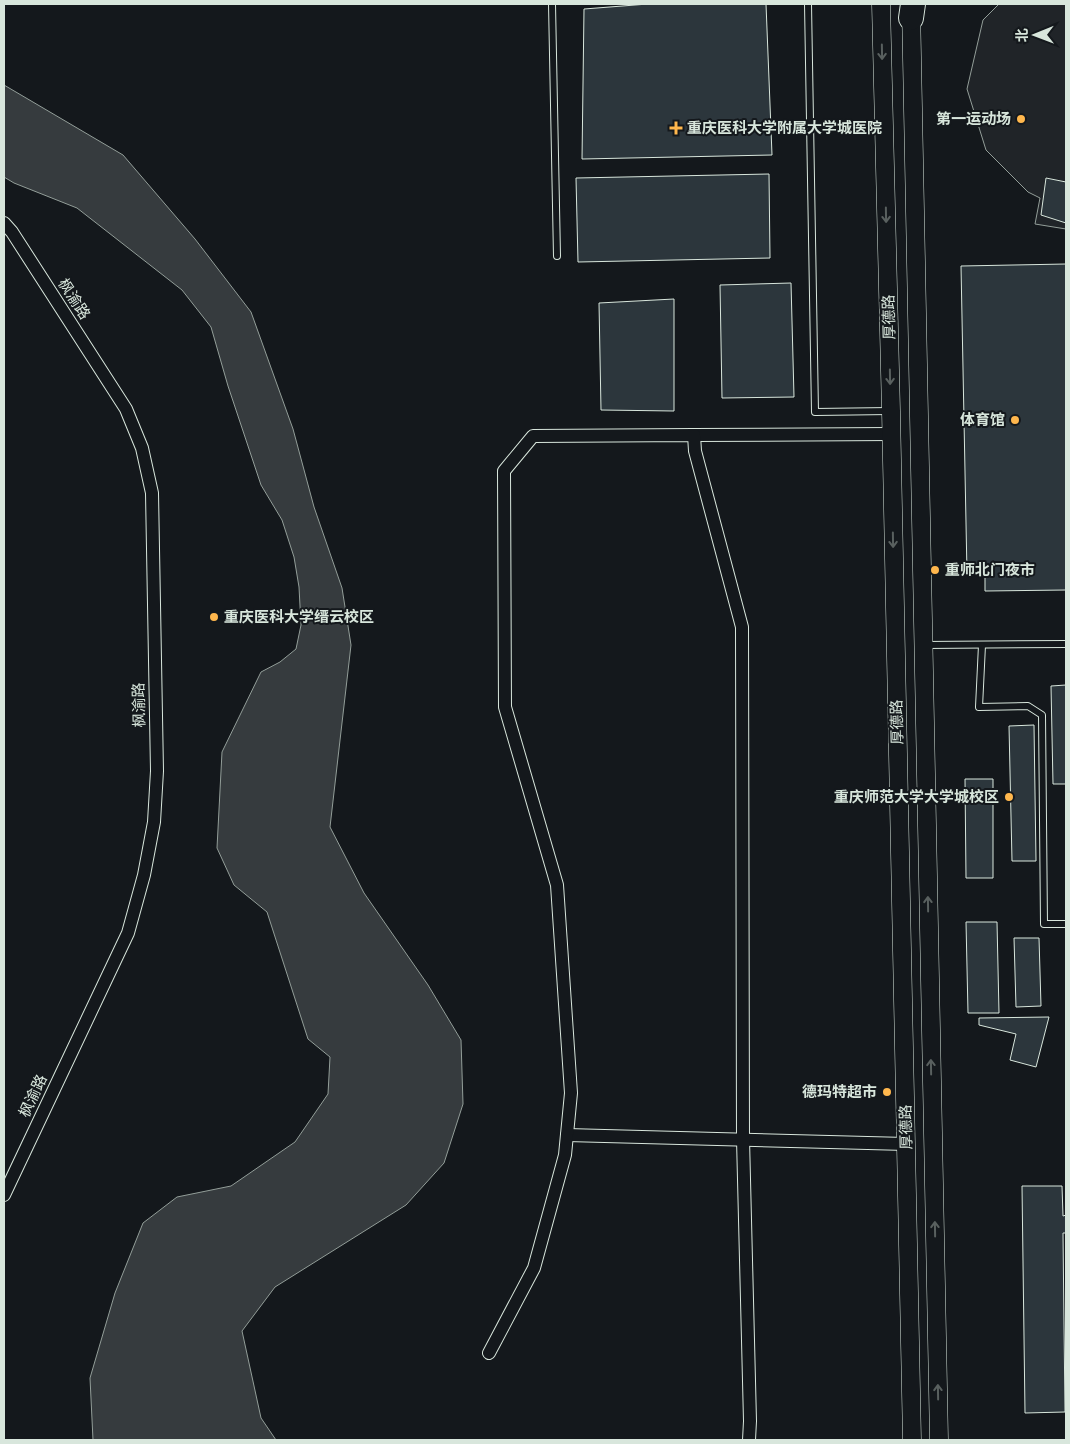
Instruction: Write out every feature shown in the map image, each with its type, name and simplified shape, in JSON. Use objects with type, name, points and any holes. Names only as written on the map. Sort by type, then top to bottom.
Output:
[{"type":"main road","name":"厚德路","points":[[881,4],[912,1440]]},
{"type":"main road","name":"厚德路","points":[[911,8],[939,1440]]},
{"type":"street","name":"枫渝路","points":[[4,223],[12,232],[126,409],[142,448],[152,493],[156,771],[154,822],[144,875],[128,932],[4,1195]]},
{"type":"street","points":[[489,1353],[534,1268],[565,1155],[571,1093],[557,884],[505,707],[504,471],[533,436],[891,434]]},
{"type":"street","points":[[694,435],[696,451],[742,627],[743,1139],[749,1440]]},
{"type":"street","points":[[567,1135],[906,1144]]},
{"type":"lane","points":[[552,4],[557,256]]},
{"type":"lane","points":[[808,4],[814,412],[891,411]]},
{"type":"lane","points":[[922,645],[1066,644]]},
{"type":"lane","points":[[982,645],[979,707],[1028,706],[1042,715],[1044,924],[1066,924]]},
{"type":"shaded area","name":"第一运动场","points":[[999,4],[1066,4],[1066,229],[1035,224],[1040,198],[1028,192],[986,150],[967,89],[983,20]]},
{"type":"shaded area","points":[[4,85],[123,155],[195,239],[251,312],[293,429],[314,507],[342,588],[351,645],[330,827],[364,893],[428,985],[461,1040],[463,1104],[444,1163],[406,1205],[275,1287],[242,1331],[261,1418],[276,1440],[93,1440],[90,1378],[115,1293],[143,1223],[177,1197],[231,1186],[295,1142],[328,1094],[330,1057],[308,1039],[267,912],[234,885],[217,848],[222,752],[261,672],[280,662],[296,649],[301,625],[299,587],[294,557],[282,520],[261,485],[228,386],[211,327],[182,290],[77,208],[14,183],[4,177]]},
{"type":"building","points":[[648,4],[766,4],[772,155],[582,159],[584,9]]},
{"type":"building","points":[[769,174],[770,258],[578,262],[576,178]]},
{"type":"building","points":[[1046,178],[1066,182],[1066,223],[1041,215]]},
{"type":"building","name":"体育馆","points":[[1066,264],[1066,590],[985,591],[985,574],[967,574],[961,266]]},
{"type":"building","points":[[791,283],[794,397],[722,398],[720,285]]},
{"type":"building","points":[[674,299],[674,411],[601,410],[599,303]]},
{"type":"building","points":[[1066,685],[1066,784],[1053,784],[1051,686]]},
{"type":"building","points":[[1034,725],[1036,861],[1012,861],[1009,726]]},
{"type":"building","points":[[965,779],[993,779],[993,878],[966,878]]},
{"type":"building","points":[[966,922],[997,922],[999,1013],[968,1013]]},
{"type":"building","points":[[1014,938],[1039,938],[1041,1006],[1016,1007]]},
{"type":"building","points":[[1049,1017],[1036,1067],[1010,1060],[1016,1034],[979,1025],[979,1018]]},
{"type":"building","points":[[1022,1186],[1062,1186],[1063,1216],[1066,1215],[1066,1233],[1063,1233],[1065,1412],[1025,1413]]},
{"type":"place","name":"第一运动场","points":[[1021,119]]},
{"type":"place","name":"重庆医科大学附属大学城医院","points":[[676,128]]},
{"type":"place","name":"体育馆","points":[[1015,420]]},
{"type":"place","name":"重师北门夜市","points":[[935,570]]},
{"type":"place","name":"重庆医科大学缙云校区","points":[[214,617]]},
{"type":"place","name":"重庆师范大学大学城校区","points":[[1009,797]]},
{"type":"place","name":"德玛特超市","points":[[887,1092]]}]
